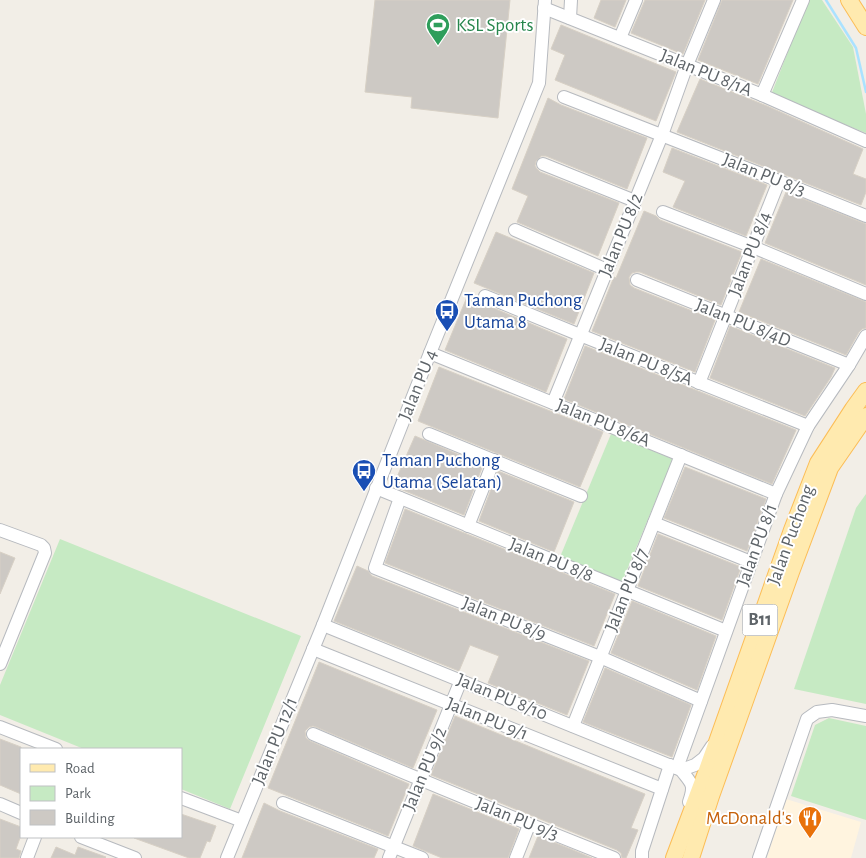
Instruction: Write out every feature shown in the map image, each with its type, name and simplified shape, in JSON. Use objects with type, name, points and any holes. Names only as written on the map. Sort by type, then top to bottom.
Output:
[{"type":"main road","points":[[849,0],[866,27]]},
{"type":"main road","name":"Jalan Puchong","points":[[674,858],[818,463],[866,391]]},
{"type":"main road","name":"Jalan Puchong","points":[[691,858],[711,796],[830,468],[866,416]]},
{"type":"street","points":[[570,18],[571,0]]},
{"type":"street","points":[[620,38],[636,0]]},
{"type":"street","name":"Jalan PU 8/2","points":[[553,403],[662,135],[687,65],[714,0]]},
{"type":"street","points":[[762,95],[803,0]]},
{"type":"street","name":"Jalan PU 8/1A","points":[[545,4],[570,18],[762,95],[866,141]]},
{"type":"street","name":"Jalan PU 4","points":[[323,625],[538,83],[545,4]]},
{"type":"street","name":"Jalan PU 8/3","points":[[564,97],[866,216]]},
{"type":"street","points":[[542,164],[635,201]]},
{"type":"street","name":"Jalan PU 8/4","points":[[699,383],[778,181]]},
{"type":"street","points":[[663,212],[866,294]]},
{"type":"street","points":[[515,230],[607,270]]},
{"type":"street","name":"Jalan PU 8/4D","points":[[637,280],[849,365]]},
{"type":"street","name":"Jalan PU 8/5A","points":[[485,296],[808,426]]},
{"type":"street","name":"Jalan PU 8/1","points":[[676,767],[776,494],[808,426],[866,336]]},
{"type":"street","name":"Jalan PU 8/6A","points":[[430,353],[776,494]]},
{"type":"street","points":[[429,434],[582,496]]},
{"type":"street","name":"Jalan PU 8/7","points":[[573,726],[681,455]]},
{"type":"street","points":[[468,526],[494,460]]},
{"type":"street","name":"Jalan PU 8/8","points":[[376,488],[726,631]]},
{"type":"street","name":"Jalan PU 8/9","points":[[400,498],[374,568],[600,657],[701,701]]},
{"type":"street","points":[[654,523],[751,562]]},
{"type":"street","points":[[0,530],[41,545],[45,552],[0,664]]},
{"type":"street","name":"Jalan PU 12/1","points":[[228,858],[323,625]]},
{"type":"street","name":"Jalan PU 8/10","points":[[323,625],[676,767]]},
{"type":"street","name":"Jalan PU 9/1","points":[[313,649],[662,789]]},
{"type":"street","name":"Jalan PU 9/2","points":[[391,852],[461,680]]},
{"type":"street","points":[[759,858],[807,719],[817,712],[832,710],[866,716]]},
{"type":"street","points":[[0,726],[54,748]]},
{"type":"street","name":"Jalan PU 9/3","points":[[313,734],[529,825],[614,858]]},
{"type":"street","points":[[676,767],[695,765],[704,758],[716,742]]},
{"type":"street","points":[[642,858],[642,851],[662,789],[676,767]]},
{"type":"street","points":[[676,767],[692,784],[693,790],[687,807],[685,828]]},
{"type":"street","points":[[182,798],[242,821]]},
{"type":"street","points":[[283,802],[391,852],[422,858]]},
{"type":"street","points":[[0,804],[20,813]]},
{"type":"street","points":[[516,858],[529,825]]},
{"type":"street","points":[[27,858],[35,838]]},
{"type":"street","points":[[84,838],[112,854],[135,858]]},
{"type":"shaded area","points":[[786,799],[861,822],[851,858],[767,858]]},
{"type":"green space","points":[[808,0],[822,0],[853,47],[866,114],[866,133],[771,95]]},
{"type":"green space","points":[[611,434],[673,459],[622,582],[560,557]]},
{"type":"green space","points":[[866,494],[866,704],[794,689],[856,508]]},
{"type":"green space","points":[[60,539],[301,636],[230,809],[182,789],[182,748],[82,748],[0,715],[0,685]]},
{"type":"green space","points":[[829,718],[866,726],[866,820],[791,796],[815,725]]},
{"type":"building","name":"KSL Sports","points":[[375,0],[510,0],[498,118],[411,108],[412,97],[365,92]]},
{"type":"building","points":[[601,0],[626,0],[615,27],[594,18]]},
{"type":"building","points":[[645,0],[705,0],[683,54],[631,33]]},
{"type":"building","points":[[722,0],[793,0],[758,84],[698,60]]},
{"type":"building","points":[[561,25],[676,72],[656,121],[555,80],[565,55],[551,49]]},
{"type":"building","points":[[700,79],[767,106],[863,149],[853,174],[866,179],[866,192],[861,205],[677,132]]},
{"type":"building","points":[[548,98],[561,105],[647,138],[627,189],[546,156],[541,156],[536,161],[535,166],[540,172],[619,203],[598,256],[517,222],[528,196],[512,189]]},
{"type":"building","points":[[672,148],[767,185],[746,236],[673,207],[685,181],[663,172]]},
{"type":"building","points":[[786,192],[866,224],[866,285],[765,243]]},
{"type":"building","points":[[644,211],[656,216],[660,220],[742,252],[721,305],[640,272],[632,273],[629,277],[630,285],[634,288],[715,320],[695,372],[592,331]]},
{"type":"building","points":[[496,232],[594,273],[574,324],[474,283]]},
{"type":"building","points":[[761,259],[866,302],[866,328],[859,332],[846,355],[739,312]]},
{"type":"building","points":[[467,297],[567,339],[546,392],[445,350]]},
{"type":"building","points":[[730,326],[835,368],[805,416],[710,378]]},
{"type":"building","points":[[585,346],[796,430],[772,484],[564,399]]},
{"type":"building","points":[[439,367],[603,432],[580,487],[418,421]]},
{"type":"building","points":[[415,436],[483,465],[464,515],[393,486]]},
{"type":"building","points":[[685,467],[766,499],[747,551],[664,518]]},
{"type":"building","points":[[498,471],[574,502],[554,552],[479,521]]},
{"type":"building","points":[[405,509],[615,594],[594,646],[385,563]]},
{"type":"building","points":[[658,534],[741,567],[722,620],[638,586]]},
{"type":"building","points":[[0,552],[15,558],[0,594]]},
{"type":"building","points":[[357,566],[368,571],[372,576],[589,661],[567,715],[488,683],[499,656],[470,645],[459,671],[334,621]]},
{"type":"building","points":[[632,601],[716,636],[697,690],[611,653]]},
{"type":"building","points":[[319,662],[437,710],[413,768],[316,727],[309,727],[305,731],[306,738],[310,741],[409,784],[388,836],[268,788]]},
{"type":"building","points":[[605,668],[691,705],[672,757],[583,722]]},
{"type":"building","points":[[455,716],[645,794],[631,828],[638,830],[626,858],[622,858],[621,853],[617,850],[431,775]]},
{"type":"building","points":[[0,739],[21,747],[20,794],[0,785]]},
{"type":"building","points":[[433,794],[519,829],[508,858],[442,858],[413,846]]},
{"type":"building","points":[[264,803],[378,849],[374,858],[242,858]]},
{"type":"building","points":[[182,814],[216,826],[210,842],[207,841],[200,858],[189,858],[134,838],[182,838]]},
{"type":"building","points":[[0,819],[20,827],[20,838],[16,849],[21,851],[19,858],[0,858]]},
{"type":"building","points":[[538,836],[573,850],[592,858],[529,858]]},
{"type":"building","points":[[56,847],[75,855],[78,847],[106,857],[51,858]]},
{"type":"waterway","points":[[826,0],[856,48],[866,92]]},
{"type":"place","name":"KSL Sports","points":[[438,46]]},
{"type":"place","name":"Taman Puchong Utama 8","points":[[447,332]]},
{"type":"place","name":"Taman Puchong Utama (Selatan)","points":[[364,492]]},
{"type":"place","name":"McDonald's","points":[[810,839]]}]
